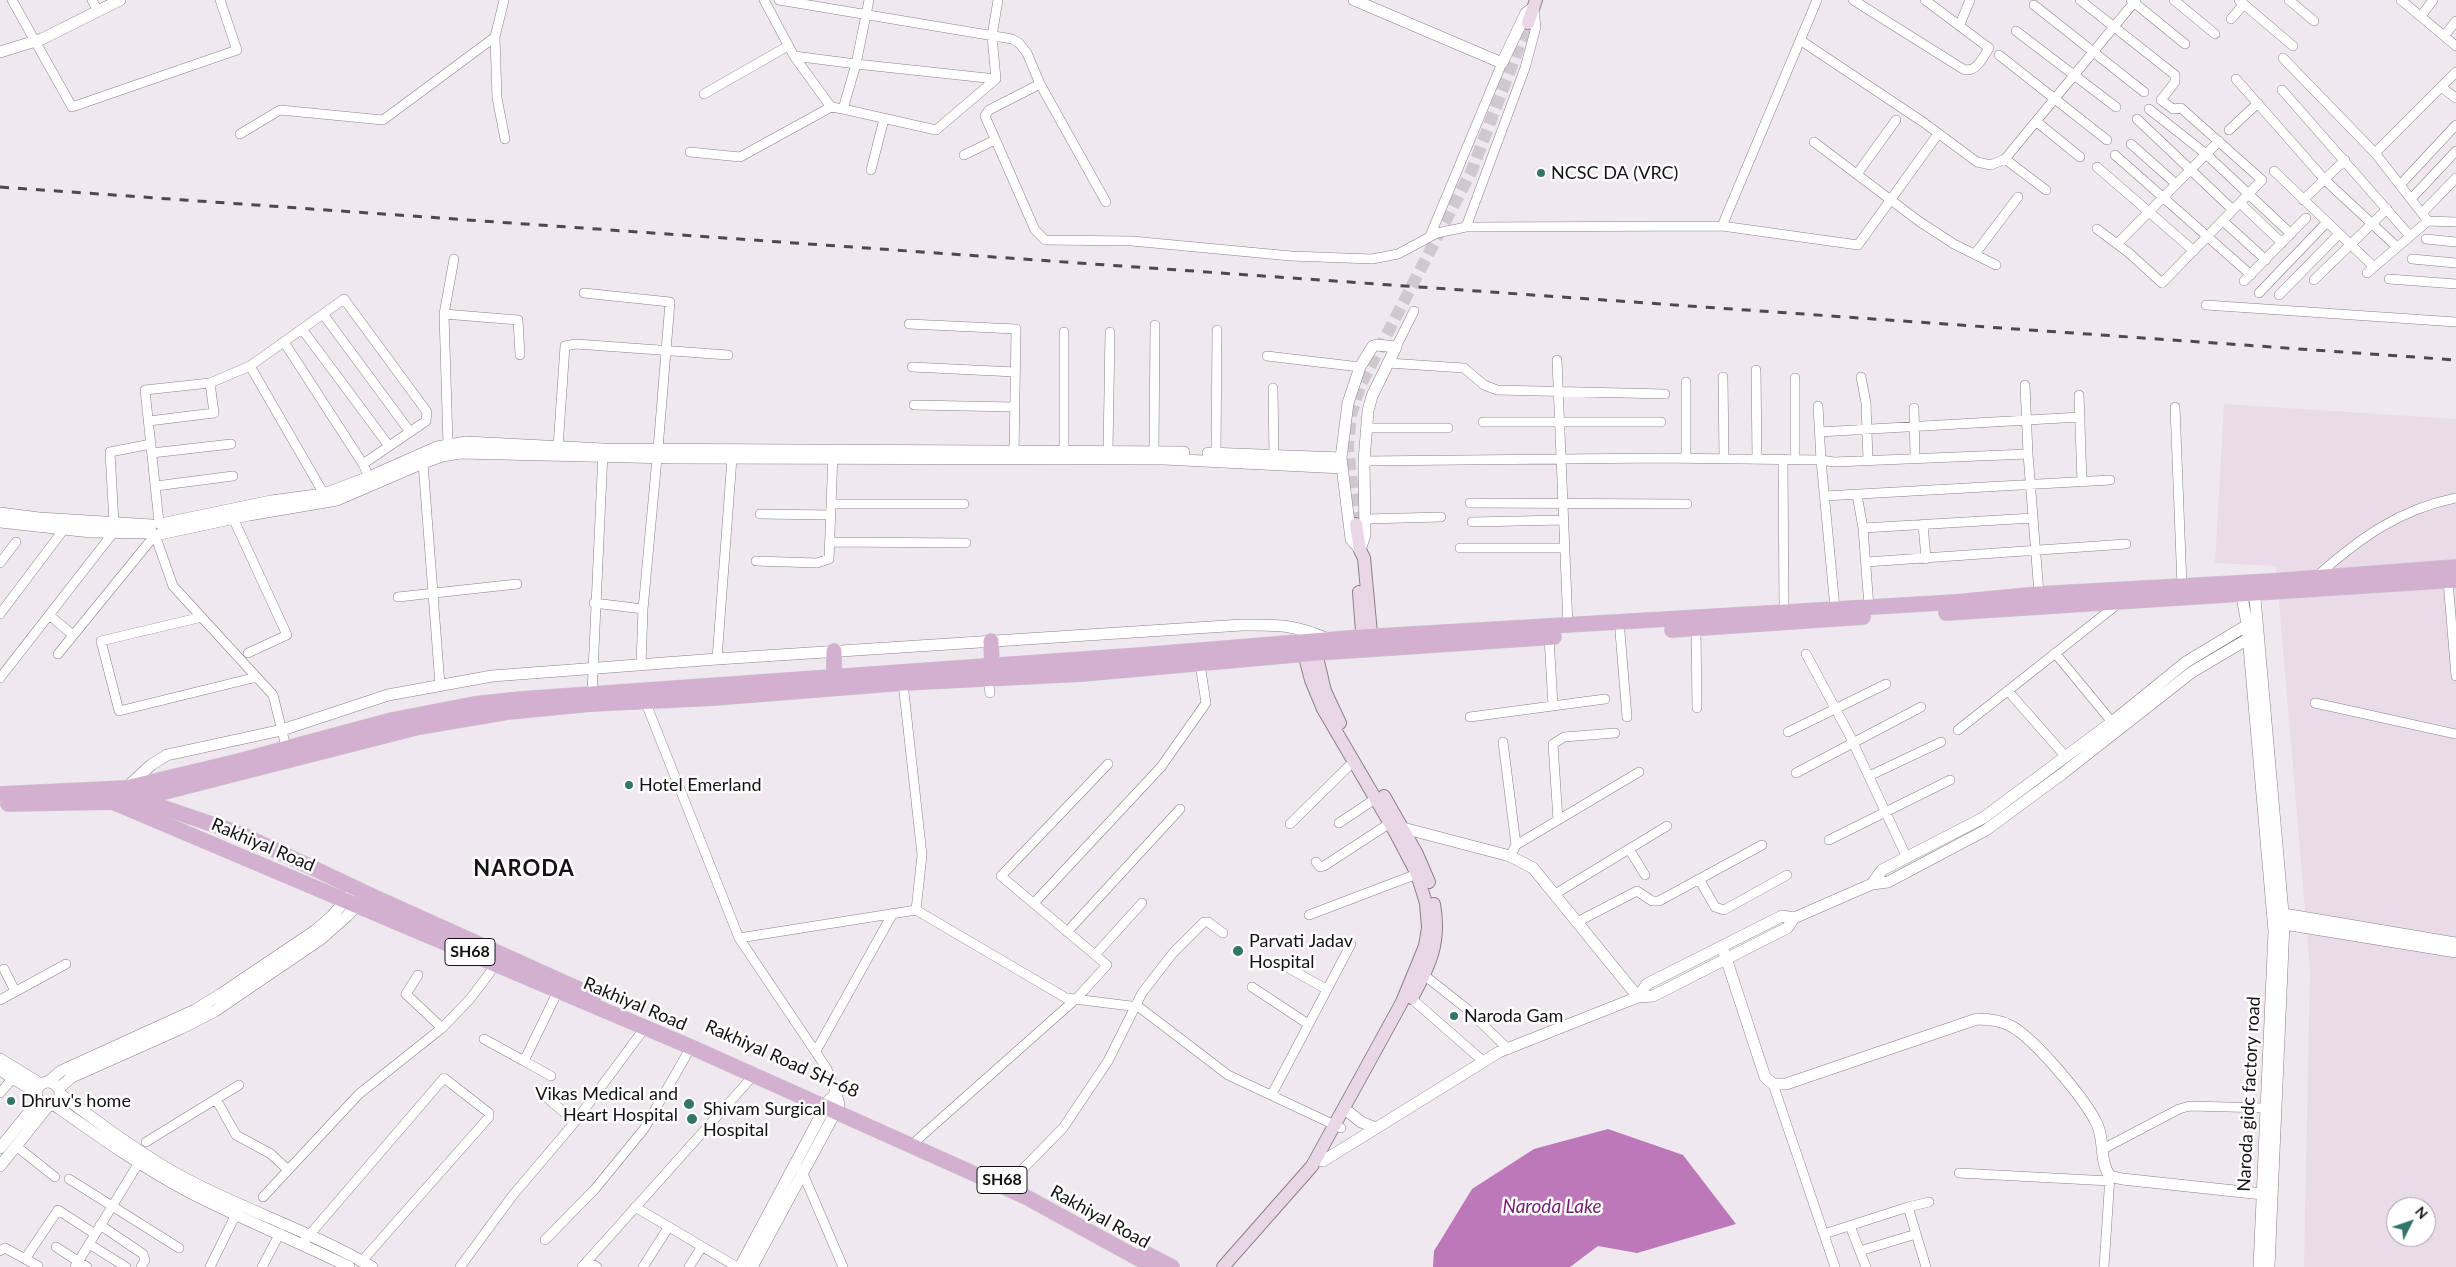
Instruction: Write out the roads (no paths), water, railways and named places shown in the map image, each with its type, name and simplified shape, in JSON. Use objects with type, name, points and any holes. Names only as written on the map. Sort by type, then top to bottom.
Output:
[{"type":"main road","points":[[1528,23],[1535,4]]},
{"type":"main road","points":[[1361,522],[1360,550],[1357,558],[1367,643]]},
{"type":"main road","points":[[0,794],[126,788],[239,761],[392,720],[474,704],[592,693],[834,676],[990,679],[1313,646],[1549,638],[1620,632],[2119,602],[2247,588],[2315,578],[2456,567]]},
{"type":"main road","points":[[1367,643],[1568,626],[2040,594],[2182,586],[2247,588],[2452,581]]},
{"type":"main road","points":[[990,641],[990,679]]},
{"type":"main road","points":[[0,804],[112,802],[138,799],[419,727],[508,712],[902,683],[990,679],[1200,664],[1313,646]]},
{"type":"main road","points":[[1313,646],[1314,690],[1353,762],[1426,874],[1435,905],[1437,925],[1436,943],[1424,975],[1350,1113],[1338,1127]]},
{"type":"main road","points":[[1235,1267],[1311,1180],[1395,1015],[1426,946],[1428,915],[1417,874],[1396,828],[1336,717],[1325,691],[1313,646]]},
{"type":"main road","points":[[834,652],[834,676]]},
{"type":"main road","name":"Rakhiyal Road SH-68","points":[[126,788],[138,799],[241,834],[356,897],[917,1140],[1008,1186],[1048,1201],[1172,1267]]},
{"type":"main road","name":"Rakhiyal Road","points":[[96,790],[112,802],[356,897],[495,963],[644,1029],[691,1047],[753,1076],[833,1104],[1008,1186],[1154,1267]]},
{"type":"main road","points":[[1224,1267],[1320,1160]]},
{"type":"street","points":[[12,0],[72,106],[238,50],[220,0]]},
{"type":"street","points":[[92,0],[98,11]]},
{"type":"street","points":[[0,52],[35,41],[120,0]]},
{"type":"street","points":[[504,0],[495,37],[497,98],[505,139]]},
{"type":"street","points":[[764,0],[794,56],[831,107]]},
{"type":"street","points":[[778,0],[1012,39],[1023,47],[1040,84],[1106,202]]},
{"type":"street","points":[[842,109],[856,64],[870,0]]},
{"type":"street","points":[[996,79],[992,36],[998,0]]},
{"type":"street","points":[[1354,0],[1502,63]]},
{"type":"street","points":[[1722,226],[1817,0]]},
{"type":"street","points":[[1853,0],[1963,69],[1969,71],[1973,69],[1989,48],[1960,24],[1926,0]]},
{"type":"street","points":[[1960,24],[1970,0]]},
{"type":"street","points":[[2080,0],[2175,75],[2175,82],[2161,100],[2173,109],[2181,108],[2262,180],[2162,283],[2097,229]]},
{"type":"street","points":[[2174,0],[2215,34]]},
{"type":"street","points":[[2289,0],[2314,21]]},
{"type":"street","points":[[2401,0],[2456,46]]},
{"type":"street","points":[[2421,16],[2433,0]]},
{"type":"street","points":[[1800,40],[1977,162],[1991,165],[2005,159],[2134,1],[2185,44]]},
{"type":"street","points":[[2231,19],[2241,2],[2293,46]]},
{"type":"street","points":[[1430,236],[1502,63],[1526,12],[1535,4]]},
{"type":"street","points":[[1466,227],[1525,68],[1536,27],[1535,4]]},
{"type":"street","points":[[2034,5],[2144,92]]},
{"type":"street","points":[[2444,36],[2456,21]]},
{"type":"street","points":[[2016,30],[2116,107]]},
{"type":"street","points":[[240,134],[280,110],[383,120],[495,37]]},
{"type":"street","points":[[704,94],[788,46]]},
{"type":"street","points":[[1999,55],[2107,140]]},
{"type":"street","points":[[794,56],[996,79]]},
{"type":"street","points":[[2283,58],[2375,153],[2428,220],[2456,222]]},
{"type":"street","points":[[2375,153],[2456,72]]},
{"type":"street","points":[[690,152],[740,157],[831,107],[936,130],[996,79]]},
{"type":"street","points":[[2236,79],[2325,180],[2397,247]]},
{"type":"street","points":[[1040,84],[986,113],[986,119],[1035,230],[1045,240],[1123,241],[1291,256],[1372,259],[1398,254],[1430,236],[1448,229],[1466,227],[1722,226],[1858,245],[1938,134]]},
{"type":"street","points":[[2442,87],[2456,98]]},
{"type":"street","points":[[2282,90],[2410,236]]},
{"type":"street","points":[[2229,130],[2258,103]]},
{"type":"street","points":[[2149,109],[2206,154],[2291,234]]},
{"type":"street","points":[[871,170],[884,119]]},
{"type":"street","points":[[2137,119],[2233,210]]},
{"type":"street","points":[[1857,174],[1896,120]]},
{"type":"street","points":[[2037,122],[2080,157]]},
{"type":"street","points":[[2400,185],[2456,124]]},
{"type":"street","points":[[964,155],[995,140]]},
{"type":"street","points":[[2117,244],[2219,141]]},
{"type":"street","points":[[1814,142],[1920,222],[1996,264]]},
{"type":"street","points":[[2131,144],[2176,184]]},
{"type":"street","points":[[2411,199],[2456,151]]},
{"type":"street","points":[[2115,155],[2208,236],[2248,278],[2306,218]]},
{"type":"street","points":[[2005,159],[2046,190]]},
{"type":"street","points":[[2304,200],[2345,160]]},
{"type":"street","points":[[2097,167],[2194,251]]},
{"type":"street","points":[[2274,171],[2350,244],[2370,270],[2428,220]]},
{"type":"street","points":[[2422,213],[2456,178]]},
{"type":"street","points":[[1975,254],[2018,197]]},
{"type":"street","points":[[2240,203],[2282,243]]},
{"type":"street","points":[[2314,280],[2387,209]]},
{"type":"street","points":[[2223,220],[2266,260]]},
{"type":"street","points":[[2259,292],[2327,222]]},
{"type":"street","points":[[2279,295],[2339,234]]},
{"type":"street","points":[[2426,240],[2456,242]]},
{"type":"street","points":[[448,444],[444,314],[454,259]]},
{"type":"street","points":[[2412,260],[2456,264]]},
{"type":"street","points":[[2389,280],[2456,284]]},
{"type":"street","points":[[584,293],[670,302],[643,609],[641,665]]},
{"type":"street","points":[[286,747],[273,695],[173,586],[157,529],[156,486],[145,390],[210,383],[250,366],[344,299],[427,412],[426,421],[363,464]]},
{"type":"street","points":[[2206,305],[2456,322]]},
{"type":"street","points":[[1414,311],[1372,396],[1366,428],[1361,522],[1441,518]]},
{"type":"street","points":[[323,314],[410,432]]},
{"type":"street","points":[[444,314],[518,320],[520,355]]},
{"type":"street","points":[[908,324],[1016,330],[1014,454]]},
{"type":"street","points":[[1154,450],[1155,325]]},
{"type":"street","points":[[302,329],[389,446]]},
{"type":"street","points":[[1216,453],[1217,330]]},
{"type":"street","points":[[1064,332],[1064,450]]},
{"type":"street","points":[[1108,450],[1110,332]]},
{"type":"street","points":[[284,342],[363,464],[369,477]]},
{"type":"street","points":[[558,448],[565,346],[576,344],[728,355]]},
{"type":"street","points":[[1360,550],[1351,539],[1341,463],[1348,403],[1360,366],[1370,348],[1373,346],[1396,347]]},
{"type":"street","points":[[1267,356],[1360,366]]},
{"type":"street","points":[[1557,360],[1568,626]]},
{"type":"street","points":[[1388,363],[1464,368],[1484,385],[1497,390],[1665,394]]},
{"type":"street","points":[[250,366],[324,494]]},
{"type":"street","points":[[912,367],[1015,372]]},
{"type":"street","points":[[1756,370],[1757,459]]},
{"type":"street","points":[[1723,377],[1724,458]]},
{"type":"street","points":[[1861,377],[1868,430],[1868,460]]},
{"type":"street","points":[[1795,378],[1795,459]]},
{"type":"street","points":[[1686,382],[1686,458]]},
{"type":"street","points":[[149,421],[214,414],[210,383]]},
{"type":"street","points":[[2025,385],[2030,486],[2040,594]]},
{"type":"street","points":[[1273,388],[1274,456]]},
{"type":"street","points":[[2079,395],[2082,482]]},
{"type":"street","points":[[914,405],[1015,407]]},
{"type":"street","points":[[1818,406],[1824,496],[1835,608]]},
{"type":"street","points":[[2175,407],[2182,586]]},
{"type":"street","points":[[1914,408],[1915,458]]},
{"type":"street","points":[[1819,432],[1915,428],[2026,419],[2080,417]]},
{"type":"street","points":[[1483,422],[1661,422]]},
{"type":"street","points":[[1366,428],[1448,428]]},
{"type":"street","points":[[58,654],[157,529],[252,505],[324,494],[448,444],[489,442],[603,453]]},
{"type":"street","points":[[0,678],[114,528],[110,452],[231,444]]},
{"type":"street","points":[[1014,454],[1064,450],[1154,450],[1274,456],[1341,463]]},
{"type":"street","points":[[0,522],[64,529],[157,529],[233,518],[337,500],[423,463],[442,456],[460,453],[1014,454],[1341,463]]},
{"type":"street","points":[[592,693],[594,604],[603,453]]},
{"type":"street","points":[[657,454],[732,458],[832,454]]},
{"type":"street","points":[[756,562],[817,563],[829,559],[831,542],[832,454]]},
{"type":"street","points":[[1364,461],[1724,458],[1795,459],[1834,462],[2028,454]]},
{"type":"street","points":[[717,659],[732,458]]},
{"type":"street","points":[[1783,459],[1784,612]]},
{"type":"street","points":[[423,463],[440,686]]},
{"type":"street","points":[[156,486],[233,476]]},
{"type":"street","points":[[1824,496],[2030,486],[2110,480]]},
{"type":"street","points":[[1857,495],[1863,528],[1869,607]]},
{"type":"street","points":[[2315,578],[2355,543],[2386,522],[2433,503],[2456,498]]},
{"type":"street","points":[[1470,503],[1687,504]]},
{"type":"street","points":[[831,504],[964,504]]},
{"type":"street","points":[[0,513],[114,528]]},
{"type":"street","points":[[760,514],[831,515]]},
{"type":"street","points":[[233,518],[287,636],[248,653]]},
{"type":"street","points":[[1863,528],[2033,518]]},
{"type":"street","points":[[1472,522],[1563,520]]},
{"type":"street","points":[[1923,524],[1926,558]]},
{"type":"street","points":[[0,614],[64,529]]},
{"type":"street","points":[[0,563],[16,542]]},
{"type":"street","points":[[831,542],[966,543]]},
{"type":"street","points":[[1866,562],[2126,544]]},
{"type":"street","points":[[1460,548],[1564,548]]},
{"type":"street","points":[[2452,581],[2456,676]]},
{"type":"street","points":[[398,596],[518,584]]},
{"type":"street","name":"Naroda gidc factory road","points":[[2247,588],[2252,622],[2279,919],[2267,1195],[2259,1267]]},
{"type":"street","points":[[1958,730],[2119,602]]},
{"type":"street","points":[[594,604],[643,609]]},
{"type":"street","points":[[49,616],[73,635]]},
{"type":"street","points":[[202,617],[101,641],[119,711],[256,677]]},
{"type":"street","points":[[1872,884],[1882,870],[1983,818],[2112,722],[2175,670],[2252,622]]},
{"type":"street","points":[[126,788],[151,765],[167,755],[282,730],[388,695],[492,676],[990,641],[1284,624],[1301,628],[1313,646]]},
{"type":"street","points":[[1696,628],[1697,708]]},
{"type":"street","points":[[1620,632],[1627,717]]},
{"type":"street","points":[[1320,1160],[1508,1049],[1638,996],[1653,996],[1787,928],[1794,918],[1872,884],[1888,882],[1986,830],[2062,774],[2192,672],[2253,635]]},
{"type":"street","points":[[1549,638],[1553,706]]},
{"type":"street","points":[[2055,652],[2112,722]]},
{"type":"street","points":[[1806,654],[1887,811],[1907,858]]},
{"type":"street","points":[[1034,903],[1161,767],[1206,703],[1200,664]]},
{"type":"street","points":[[902,683],[922,855],[916,910]]},
{"type":"street","points":[[1788,732],[1886,684]]},
{"type":"street","points":[[2008,691],[2066,757]]},
{"type":"street","points":[[1470,717],[1605,699]]},
{"type":"street","points":[[645,702],[739,938],[828,1069],[833,1104],[803,1173],[752,1267]]},
{"type":"street","points":[[2314,703],[2456,734]]},
{"type":"street","points":[[1796,773],[1921,708]]},
{"type":"street","points":[[1558,820],[1553,744],[1564,737],[1615,733]]},
{"type":"street","points":[[1503,742],[1516,845]]},
{"type":"street","points":[[1869,776],[1940,742]]},
{"type":"street","points":[[1290,824],[1353,762]]},
{"type":"street","points":[[917,1140],[1077,998],[1107,965],[1001,876],[1108,764]]},
{"type":"street","points":[[1510,856],[1516,845],[1639,772]]},
{"type":"street","points":[[1829,840],[1950,780]]},
{"type":"street","points":[[1339,823],[1375,798]]},
{"type":"street","points":[[1067,932],[1180,810]]},
{"type":"street","points":[[1555,894],[1667,826]]},
{"type":"street","points":[[1316,862],[1320,867],[1324,866],[1396,828],[1510,856],[1533,868],[1638,996]]},
{"type":"street","points":[[1577,922],[1633,892],[1640,892],[1652,901],[1659,902],[1762,845]]},
{"type":"street","points":[[1629,849],[1645,875]]},
{"type":"street","points":[[1309,915],[1417,874]]},
{"type":"street","points":[[1699,880],[1715,907],[1724,910],[1787,875]]},
{"type":"street","points":[[0,1148],[48,1094],[72,1077],[182,1028],[215,1011],[321,939],[356,897]]},
{"type":"street","points":[[1095,955],[1142,903]]},
{"type":"street","points":[[739,938],[916,910],[1066,998],[1136,1007],[1228,1075],[1272,1094],[1338,1127]]},
{"type":"street","points":[[816,1051],[893,914]]},
{"type":"street","points":[[1638,996],[1647,984],[1782,916],[1794,918]]},
{"type":"street","points":[[2279,919],[2456,943]]},
{"type":"street","points":[[2279,919],[2456,952]]},
{"type":"street","name":"Naroda gidc factory road","points":[[2269,1267],[2266,1108],[2279,919]]},
{"type":"street","points":[[1008,1186],[1063,1128],[1108,1061],[1142,994],[1173,953],[1200,924],[1208,922],[1223,933]]},
{"type":"street","points":[[1272,1094],[1351,944]]},
{"type":"street","points":[[1722,946],[1765,1077],[1773,1084],[1835,1267]]},
{"type":"street","points":[[263,1197],[359,1094],[442,1028],[470,999],[495,963]]},
{"type":"street","points":[[0,1000],[66,964]]},
{"type":"street","points":[[1285,966],[1326,990]]},
{"type":"street","points":[[4,970],[15,991]]},
{"type":"street","points":[[418,975],[406,994],[442,1028]]},
{"type":"street","points":[[1424,975],[1467,1009],[1508,1049]]},
{"type":"street","points":[[1252,987],[1308,1024]]},
{"type":"street","points":[[524,1061],[558,991]]},
{"type":"street","points":[[1412,999],[1484,1062]]},
{"type":"street","points":[[1773,1084],[1786,1084],[1977,1019],[1998,1021],[2012,1027],[2025,1037],[2071,1084],[2097,1123],[2105,1166],[2110,1178],[2104,1267]]},
{"type":"street","points":[[460,1267],[513,1195],[576,1122],[644,1029]]},
{"type":"street","points":[[484,1038],[552,1076]]},
{"type":"street","points":[[545,1240],[595,1189],[644,1129],[691,1047]]},
{"type":"street","points":[[0,1059],[138,1164],[360,1264],[372,1267]]},
{"type":"street","points":[[0,1070],[12,1078],[48,1094],[236,1214],[280,1233],[306,1239],[349,1267]]},
{"type":"street","points":[[597,1267],[585,1264],[753,1076]]},
{"type":"street","points":[[0,1093],[12,1078]]},
{"type":"street","points":[[306,1239],[444,1078],[489,1113],[489,1117],[360,1264]]},
{"type":"street","points":[[146,1142],[239,1085]]},
{"type":"street","points":[[0,1166],[16,1146],[48,1094]]},
{"type":"street","points":[[544,1096],[576,1122]]},
{"type":"street","points":[[216,1099],[236,1135],[272,1154],[288,1170]]},
{"type":"street","points":[[635,1207],[701,1248],[738,1267],[797,1162],[833,1104]]},
{"type":"street","points":[[2103,1148],[2179,1109],[2190,1106],[2266,1108]]},
{"type":"street","points":[[1350,1113],[1361,1122],[1376,1128]]},
{"type":"street","points":[[16,1146],[55,1177]]},
{"type":"street","points":[[797,1162],[843,1267]]},
{"type":"street","points":[[76,1264],[138,1164]]},
{"type":"street","points":[[1958,1173],[2110,1178],[2267,1195]]},
{"type":"street","points":[[69,1179],[179,1248]]},
{"type":"street","points":[[1824,1234],[1929,1202]]},
{"type":"street","points":[[1908,1207],[1926,1267]]},
{"type":"street","points":[[25,1258],[58,1210],[95,1234]]},
{"type":"street","points":[[210,1267],[236,1214]]},
{"type":"street","points":[[100,1225],[143,1254],[145,1260],[141,1267]]},
{"type":"street","points":[[1850,1226],[1866,1267]]},
{"type":"street","points":[[643,1267],[668,1228]]},
{"type":"street","points":[[262,1267],[280,1233]]},
{"type":"street","points":[[1860,1252],[1916,1234]]},
{"type":"street","points":[[89,1244],[126,1267]]},
{"type":"street","points":[[56,1247],[76,1264],[86,1267]]},
{"type":"street","points":[[0,1250],[5,1248],[38,1266]]},
{"type":"street","points":[[690,1267],[701,1248]]},
{"type":"water","name":"Naroda Lake","points":[[1608,1129],[1683,1155],[1736,1224],[1637,1253],[1598,1246],[1570,1267],[1433,1267],[1434,1251],[1472,1189],[1534,1149]]},
{"type":"tunnel","points":[[1356,524],[1348,446],[1351,415],[1360,386],[1472,170],[1528,23]]},
{"type":"railway","points":[[0,187],[2456,360]]},
{"type":"place","name":"NCSC DA (VRC)","points":[[1541,173]]},
{"type":"place","name":"Hotel Emerland","points":[[629,785]]},
{"type":"place","name":"Parvati Jadav Hospital","points":[[1238,951]]},
{"type":"place","name":"Naroda Gam","points":[[1454,1016]]},
{"type":"place","name":"Dhruv's home","points":[[11,1101]]},
{"type":"place","name":"Vikas Medical and Heart Hospital","points":[[689,1104]]},
{"type":"place","name":"Shivam Surgical Hospital","points":[[692,1119]]},
{"type":"district","name":"NARODA","points":[[524,869]]}]
